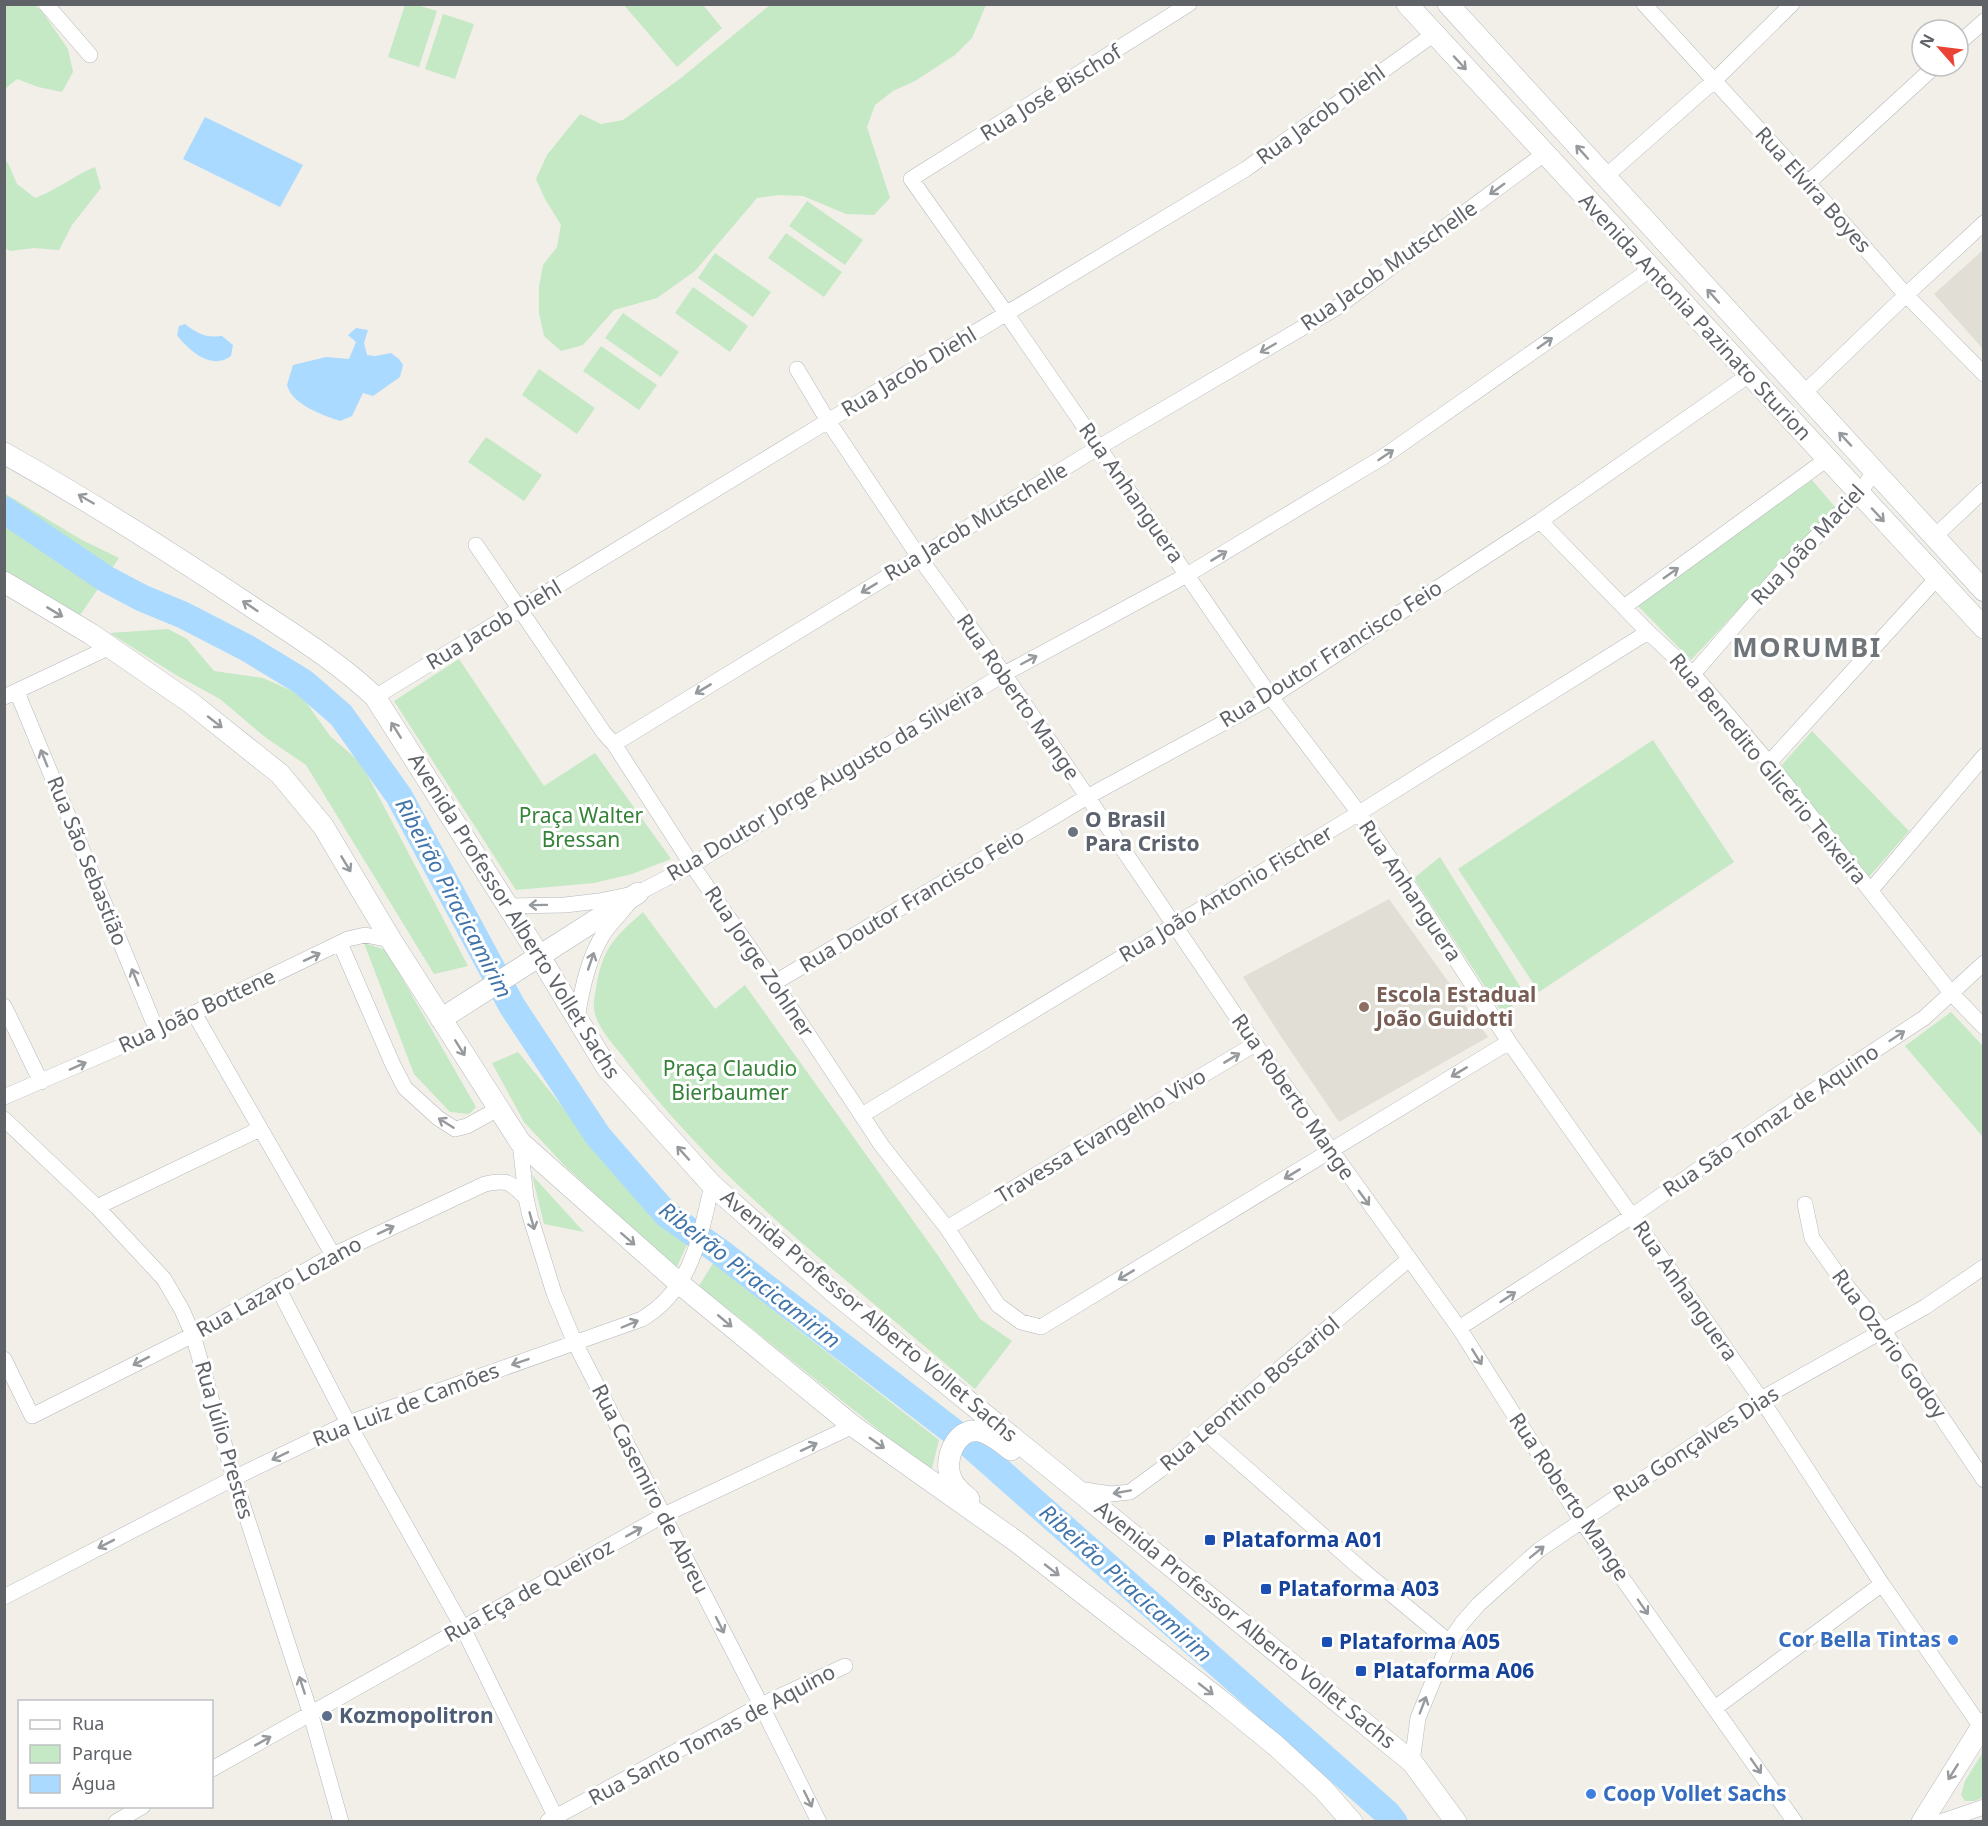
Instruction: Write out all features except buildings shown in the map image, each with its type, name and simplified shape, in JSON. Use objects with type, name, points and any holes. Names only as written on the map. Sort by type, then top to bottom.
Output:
[{"type":"main road","name":"Avenida Antonia Pazinato Sturion","points":[[1407,4],[1983,628]]},
{"type":"main road","name":"Avenida Antonia Pazinato Sturion","points":[[1448,4],[1983,591]]},
{"type":"main road","points":[[1749,375],[1758,370],[1779,372],[1803,394]]},
{"type":"main road","name":"Avenida Professor Alberto Vollet Sachs","points":[[4,453],[108,513],[311,645],[356,678],[375,697],[540,957],[607,1068],[710,1195],[1078,1489],[1412,1762],[1456,1821]]},
{"type":"main road","points":[[4,582],[76,624],[191,703],[280,774],[324,826],[391,940],[520,1142],[680,1284],[853,1426],[1017,1542],[1266,1738],[1323,1790],[1352,1821]]},
{"type":"main road","points":[[441,1019],[638,893]]},
{"type":"main road","points":[[1017,1542],[956,1488],[951,1478],[948,1467],[956,1441],[965,1433],[979,1431],[993,1437],[1049,1478],[1078,1489]]},
{"type":"main road","points":[[1922,1821],[1982,1725]]},
{"type":"street","points":[[46,4],[90,55]]},
{"type":"street","name":"Rua José Bischof","points":[[911,179],[1172,17],[1189,4]]},
{"type":"street","name":"Rua Elvira Boyes","points":[[1644,4],[1808,183],[1906,295],[1983,374]]},
{"type":"street","points":[[1605,177],[1715,81],[1792,4]]},
{"type":"street","points":[[1970,33],[1983,21]]},
{"type":"street","name":"Rua Jacob Diehl","points":[[375,697],[1246,169],[1434,34]]},
{"type":"street","points":[[1808,183],[1922,78]]},
{"type":"street","name":"Rua Jacob Mutschelle","points":[[614,744],[1099,447],[1336,308],[1544,154]]},
{"type":"street","name":"Rua Anhanguera","points":[[911,179],[1271,697],[1359,813],[1509,1041],[1761,1399],[1882,1584],[1982,1725]]},
{"type":"street","points":[[1803,394],[1983,223]]},
{"type":"street","name":"Rua Doutor Jorge Augusto da Silveira","points":[[506,906],[566,905],[638,893],[692,865],[1004,674],[1187,575],[1383,457],[1650,269]]},
{"type":"street","name":"Rua Roberto Mange","points":[[797,369],[828,421],[919,557],[1004,674],[1255,1044],[1459,1328],[1581,1520],[1795,1821]]},
{"type":"street","name":"Rua Doutor Francisco Feio","points":[[774,983],[1087,797],[1271,697],[1540,521],[1749,375]]},
{"type":"street","points":[[1624,607],[1827,459]]},
{"type":"street","name":"Rua João Maciel","points":[[1693,674],[1784,569],[1859,494],[1871,476],[1871,468]]},
{"type":"street","points":[[1934,537],[1983,490]]},
{"type":"street","name":"Rua Benedito Glicério Teixeira","points":[[1540,521],[1648,632],[1693,674],[1871,890],[1952,994],[1983,1027]]},
{"type":"street","name":"Rua Jorge Zohlner","points":[[476,545],[604,733],[614,744],[692,865],[774,983],[882,1146],[947,1228],[998,1305],[1021,1322],[1041,1327],[1330,1151]]},
{"type":"street","points":[[1769,764],[1937,578]]},
{"type":"street","name":"Rua João Antonio Fischer","points":[[862,1115],[1359,813],[1648,632]]},
{"type":"street","points":[[11,695],[110,647]]},
{"type":"street","name":"Rua São Sebastião","points":[[11,695],[157,1031]]},
{"type":"street","points":[[1871,890],[1983,756]]},
{"type":"street","name":"Rua Doutor Jorge Augusto da Silveira","points":[[577,1017],[582,988],[593,954],[605,933],[638,893]]},
{"type":"street","name":"Rua João Bottene","points":[[4,1097],[157,1031],[340,943],[366,935],[391,940]]},
{"type":"street","points":[[340,943],[405,1088],[438,1118],[455,1129],[467,1126],[498,1109]]},
{"type":"street","name":"Rua São Tomaz de Aquino","points":[[1459,1328],[1632,1216],[1772,1118],[1924,1018],[1983,963]]},
{"type":"street","points":[[4,1006],[41,1082]]},
{"type":"street","points":[[194,1012],[333,1255]]},
{"type":"street","points":[[1330,1151],[1509,1041]]},
{"type":"street","name":"Travessa Evangelho Vivo","points":[[947,1228],[1255,1044]]},
{"type":"street","name":"Rua Júlio Prestes","points":[[4,1119],[97,1207],[164,1279],[182,1310],[193,1335],[234,1478],[312,1715],[341,1821]]},
{"type":"street","points":[[97,1207],[260,1129]]},
{"type":"street","name":"Rua Casemiro de Abreu","points":[[520,1142],[526,1198],[554,1293],[575,1342],[819,1821]]},
{"type":"street","name":"Rua Lazaro Lozano","points":[[4,1359],[32,1416],[193,1335],[333,1255],[485,1184],[502,1180],[511,1184],[526,1198]]},
{"type":"street","name":"Rua Luiz de Camões","points":[[4,1597],[234,1478],[348,1423],[575,1342],[620,1329],[642,1319],[654,1312],[680,1284],[693,1260],[710,1195]]},
{"type":"street","name":"Rua Ozorio Godoy","points":[[1805,1204],[1812,1238],[1841,1279],[1883,1330],[1983,1480]]},
{"type":"street","name":"Rua Leontino Boscariol","points":[[1078,1489],[1110,1494],[1130,1492],[1160,1470],[1408,1260]]},
{"type":"street","name":"Rua Gonçalves Dias","points":[[1412,1762],[1418,1718],[1449,1642],[1479,1604],[1539,1550],[1761,1399],[1925,1306],[1983,1267]]},
{"type":"street","points":[[277,1286],[348,1423],[463,1628],[554,1820]]},
{"type":"street","name":"Rua Eça de Queiroz","points":[[213,1768],[312,1715],[664,1515],[853,1426]]},
{"type":"street","points":[[1205,1432],[1360,1568],[1449,1642]]},
{"type":"street","points":[[1715,1708],[1882,1584]]},
{"type":"street","name":"Rua Santo Tomas de Aquino","points":[[554,1820],[761,1705],[845,1666]]},
{"type":"street","points":[[1940,1821],[1983,1807]]},
{"type":"street","points":[[116,1821],[139,1808]]},
{"type":"shaded area","points":[[1983,250],[1983,349],[1934,294]]},
{"type":"shaded area","name":"Escola Estadual João Guidotti","points":[[1389,899],[1488,1037],[1339,1122],[1243,977]]},
{"type":"green space","points":[[5,4],[34,5],[41,10],[68,49],[73,72],[62,92],[38,87],[17,79],[5,89]]},
{"type":"green space","points":[[405,5],[417,5],[437,11],[419,67],[388,57]]},
{"type":"green space","points":[[624,5],[703,5],[722,28],[677,67]]},
{"type":"green space","points":[[770,5],[986,5],[972,38],[955,55],[915,81],[893,91],[875,105],[867,127],[890,198],[874,215],[846,214],[803,196],[779,195],[757,198],[695,271],[657,298],[614,310],[583,345],[561,351],[544,336],[539,313],[539,287],[543,265],[557,247],[561,225],[536,179],[547,155],[580,114],[601,124],[623,120],[681,78]]},
{"type":"green space","points":[[443,14],[474,24],[455,79],[425,69]]},
{"type":"green space","points":[[5,160],[17,184],[35,198],[95,167],[101,188],[72,225],[59,250],[34,248],[10,251],[5,248]]},
{"type":"green space","points":[[807,201],[863,240],[845,265],[789,226]]},
{"type":"green space","points":[[786,233],[842,272],[824,297],[768,258]]},
{"type":"green space","points":[[715,253],[771,292],[753,317],[698,278]]},
{"type":"green space","points":[[693,287],[748,326],[730,352],[675,313]]},
{"type":"green space","points":[[623,313],[679,352],[661,377],[605,338]]},
{"type":"green space","points":[[601,346],[657,385],[639,410],[583,371]]},
{"type":"green space","points":[[539,369],[595,408],[577,434],[522,395]]},
{"type":"green space","points":[[486,437],[542,475],[524,501],[468,462]]},
{"type":"green space","points":[[1812,480],[1835,507],[1691,660],[1636,604]]},
{"type":"green space","points":[[4,493],[82,540],[119,558],[78,618],[5,575]]},
{"type":"green space","points":[[168,629],[187,639],[214,671],[263,678],[301,695],[330,736],[361,763],[468,966],[434,974],[306,765],[265,737],[220,699],[176,675],[110,633]]},
{"type":"green space","name":"Praça Walter Bressan","points":[[459,659],[544,786],[595,753],[671,859],[632,874],[594,883],[516,890],[394,701]]},
{"type":"green space","points":[[1812,731],[1909,831],[1868,878],[1781,766]]},
{"type":"green space","points":[[1653,740],[1734,862],[1539,992],[1458,869]]},
{"type":"green space","points":[[1440,857],[1526,996],[1502,1013],[1414,878]]},
{"type":"green space","name":"Praça Claudio Bierbaumer","points":[[643,912],[715,1009],[745,985],[939,1257],[980,1319],[1012,1341],[975,1389],[836,1272],[746,1192],[663,1106],[606,1036],[595,1016],[594,1009],[603,959],[613,942]]},
{"type":"green space","points":[[364,943],[386,950],[476,1107],[469,1114],[450,1112],[414,1074]]},
{"type":"green space","points":[[1951,1012],[1983,1046],[1983,1137],[1905,1046]]},
{"type":"green space","points":[[518,1052],[647,1211],[688,1242],[676,1269],[565,1166],[524,1122],[492,1063]]},
{"type":"green space","points":[[532,1175],[584,1232],[544,1224]]},
{"type":"green space","points":[[713,1263],[939,1440],[931,1472],[699,1286]]},
{"type":"green space","points":[[1983,1752],[1983,1797],[1975,1801],[1965,1801],[1961,1795],[1965,1781]]},
{"type":"water","points":[[205,117],[303,165],[280,207],[183,159]]},
{"type":"water","points":[[185,324],[202,334],[222,336],[233,345],[231,356],[216,361],[201,357],[187,347],[177,335],[179,326]]},
{"type":"water","points":[[356,328],[368,330],[364,343],[367,355],[391,353],[403,365],[400,377],[373,396],[363,393],[352,416],[340,421],[301,404],[287,385],[293,365],[326,357],[349,359],[356,342],[348,335]]},
{"type":"waterway","name":"Ribeirão Piracicamirim","points":[[4,510],[106,579],[247,648],[303,682],[341,715],[399,796],[512,1006],[598,1136],[666,1214],[720,1252],[968,1443],[1387,1813],[1394,1822]]},
{"type":"place","name":"O Brasil Para Cristo","points":[[1073,832]]},
{"type":"place","name":"Escola Estadual João Guidotti","points":[[1364,1007]]},
{"type":"place","name":"Plataforma A01","points":[[1210,1540]]},
{"type":"place","name":"Plataforma A03","points":[[1266,1589]]},
{"type":"place","name":"Cor Bella Tintas","points":[[1953,1640]]},
{"type":"place","name":"Plataforma A05","points":[[1327,1642]]},
{"type":"place","name":"Plataforma A06","points":[[1361,1671]]},
{"type":"place","name":"Kozmopolitron","points":[[327,1716]]},
{"type":"place","name":"Coop Vollet Sachs","points":[[1591,1794]]},
{"type":"district","name":"MORUMBI","points":[[1807,648]]}]
